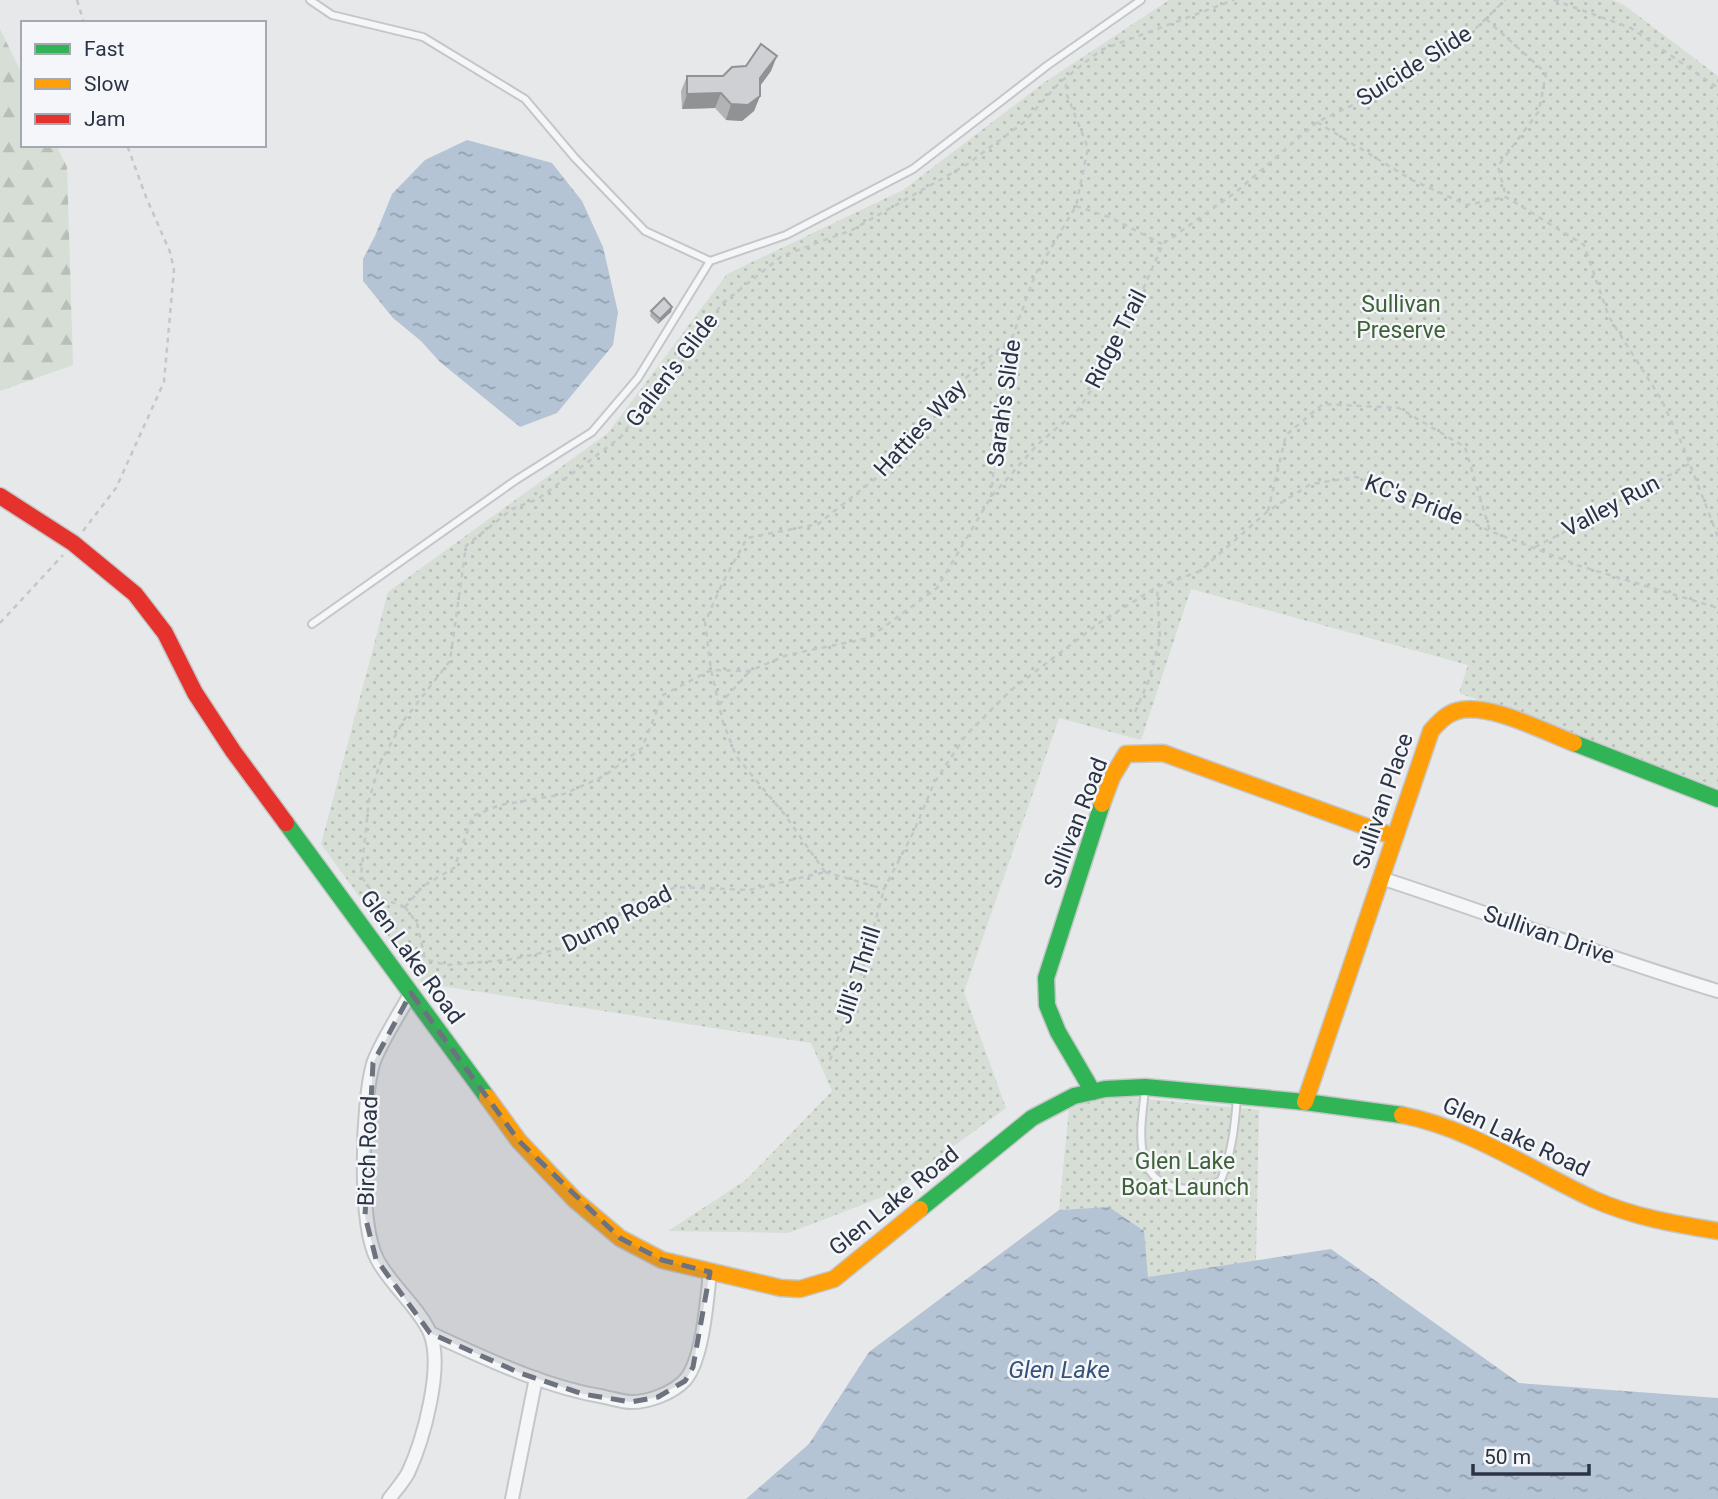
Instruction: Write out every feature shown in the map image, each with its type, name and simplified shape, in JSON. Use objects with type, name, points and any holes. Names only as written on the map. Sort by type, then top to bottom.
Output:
[{"type":"street","name":"Glen Lake Road","points":[[0,496],[73,543],[135,594],[165,633],[195,693],[233,751],[519,1141],[575,1200],[620,1238],[662,1260],[781,1288],[800,1289],[834,1279],[1032,1118],[1074,1096],[1145,1087],[1368,1109],[1428,1120],[1474,1139],[1595,1200],[1660,1223],[1718,1231]]},
{"type":"street","name":"Sullivan Place","points":[[1305,1102],[1431,731],[1439,720],[1455,710],[1471,708],[1507,718],[1718,799]]},
{"type":"street","name":"Sullivan Road","points":[[1093,1092],[1058,1032],[1047,1005],[1046,978],[1112,777],[1126,754],[1163,753],[1395,837]]},
{"type":"street","name":"Sullivan Drive","points":[[1381,878],[1654,972],[1718,991]]},
{"type":"street","name":"Birch Road","points":[[389,1499],[407,1474],[426,1424],[435,1369],[430,1333],[376,1259],[365,1216],[365,1149],[373,1063],[411,993]]},
{"type":"street","points":[[430,1333],[520,1373],[583,1394],[631,1402],[657,1397],[685,1381],[693,1367],[701,1337],[710,1272]]},
{"type":"street","points":[[512,1499],[536,1378]]},
{"type":"lane","points":[[310,0],[332,15],[423,37],[526,99],[575,158],[645,231],[710,261]]},
{"type":"lane","points":[[312,624],[516,480],[592,432],[638,378],[710,261],[786,235],[913,169],[1048,65],[1141,0]]},
{"type":"lane","points":[[1145,1087],[1141,1136],[1143,1157],[1153,1177],[1182,1189],[1199,1189],[1221,1180],[1227,1165],[1235,1125],[1237,1096]]},
{"type":"path","points":[[76,0],[83,21]]},
{"type":"path","name":"Galien's Glide","points":[[405,906],[374,895],[361,876],[369,800],[380,763],[404,720],[450,661],[466,546],[512,509],[538,499],[621,437],[653,391],[723,303],[782,256],[852,230],[966,165],[1023,122],[1065,78],[1101,50],[1234,0]]},
{"type":"path","name":"Suicide Slide","points":[[1317,122],[1355,104],[1407,70],[1468,36],[1505,0]]},
{"type":"path","points":[[1554,0],[1631,28],[1718,88]]},
{"type":"path","points":[[1486,18],[1546,73],[1539,111],[1497,166],[1506,197],[1584,245],[1609,317],[1661,399],[1718,537]]},
{"type":"path","name":"Sarah's Slide","points":[[991,496],[1000,400],[1012,338],[1035,275],[1076,206],[1088,148],[1067,95],[1065,78]]},
{"type":"path","points":[[1076,206],[1109,217],[1163,244],[1236,192],[1317,122],[1412,180],[1467,205],[1506,197]]},
{"type":"path","points":[[0,623],[73,543],[116,488],[164,382],[174,270],[170,252],[128,147]]},
{"type":"path","name":"Ridge Trail","points":[[405,906],[423,886],[454,868],[474,816],[500,805],[564,794],[604,776],[642,748],[663,695],[712,670],[750,671],[787,655],[869,638],[937,588],[991,496],[1037,445],[1079,409],[1114,355],[1163,244]]},
{"type":"path","name":"Hatties Way","points":[[825,872],[785,816],[736,756],[719,705],[705,622],[747,538],[818,524],[885,471],[940,400],[1012,338]]},
{"type":"path","points":[[1268,511],[1286,435],[1323,404],[1399,408],[1465,447],[1490,531]]},
{"type":"path","name":"Valley Run","points":[[1533,548],[1689,464]]},
{"type":"path","name":"KC's Pride","points":[[1157,587],[1200,570],[1268,511],[1311,484],[1356,477],[1412,495],[1490,531],[1580,566],[1718,608]]},
{"type":"path","points":[[1135,712],[1149,680],[1160,639],[1157,587]]},
{"type":"path","name":"Jill's Thrill","points":[[830,1060],[860,978],[884,889],[914,831],[934,783],[966,735],[1011,690],[1102,621],[1157,587]]},
{"type":"path","points":[[719,705],[750,671]]},
{"type":"path","points":[[825,872],[884,889]]},
{"type":"path","name":"Dump Road","points":[[405,906],[417,923],[425,959],[446,965],[494,961],[565,948],[621,914],[675,887],[749,890],[825,872]]},
{"type":"highlighted area","points":[[411,993],[519,1141],[620,1238],[662,1260],[710,1272],[693,1367],[685,1381],[658,1397],[631,1402],[583,1394],[520,1373],[430,1333],[376,1259],[365,1216],[373,1063]]},
{"type":"green space","name":"Sullivan Preserve","points":[[1169,0],[1613,0],[1624,5],[1718,76],[1718,788],[1459,693],[1468,665],[1191,589],[1141,740],[1059,718],[964,992],[1006,1108],[885,1196],[788,1233],[668,1231],[746,1180],[832,1091],[811,1043],[422,983],[321,844],[388,592],[608,433],[727,274],[903,190],[1045,82]]},
{"type":"green space","points":[[0,29],[21,72],[21,147],[57,147],[67,167],[73,365],[0,391]]},
{"type":"green space","name":"Glen Lake Boat Launch","points":[[1126,1097],[1259,1110],[1256,1261],[1148,1277],[1109,1207],[1059,1210],[1069,1110],[1089,1099]]},
{"type":"water","points":[[467,140],[552,163],[582,201],[603,247],[618,312],[613,345],[557,413],[520,427],[440,362],[421,341],[393,318],[363,281],[363,259],[392,194],[425,160]]},
{"type":"water","name":"Glen Lake","points":[[1109,1207],[1144,1231],[1148,1277],[1331,1249],[1519,1383],[1718,1398],[1718,1499],[746,1499],[809,1444],[869,1352],[1059,1210]]},
{"type":"building","points":[[761,44],[777,56],[760,78],[760,96],[748,105],[731,104],[721,93],[687,94],[687,76],[723,76],[732,67],[746,66]]},
{"type":"building","points":[[664,298],[672,307],[660,319],[651,311]]},
{"type":"traffic: fast","points":[[1574,743],[1718,799]]},
{"type":"traffic: fast","points":[[1093,1092],[1058,1032],[1047,1005],[1046,978],[1102,804]]},
{"type":"traffic: fast","points":[[286,823],[487,1097]]},
{"type":"traffic: fast","points":[[920,1209],[1032,1118],[1074,1096],[1105,1089],[1145,1087],[1305,1102],[1402,1115]]},
{"type":"traffic: slow","points":[[1305,1102],[1431,731],[1449,714],[1470,709],[1500,714],[1574,743]]},
{"type":"traffic: slow","points":[[1102,804],[1112,777],[1126,754],[1163,753],[1395,837]]},
{"type":"traffic: slow","points":[[487,1097],[519,1141],[575,1200],[620,1238],[662,1260],[781,1288],[800,1289],[834,1279],[920,1209]]},
{"type":"traffic: slow","points":[[1402,1115],[1427,1121],[1476,1140],[1570,1188],[1623,1211],[1718,1231]]},
{"type":"traffic: jam","points":[[0,496],[73,543],[135,594],[165,633],[195,693],[233,751],[286,823]]}]
